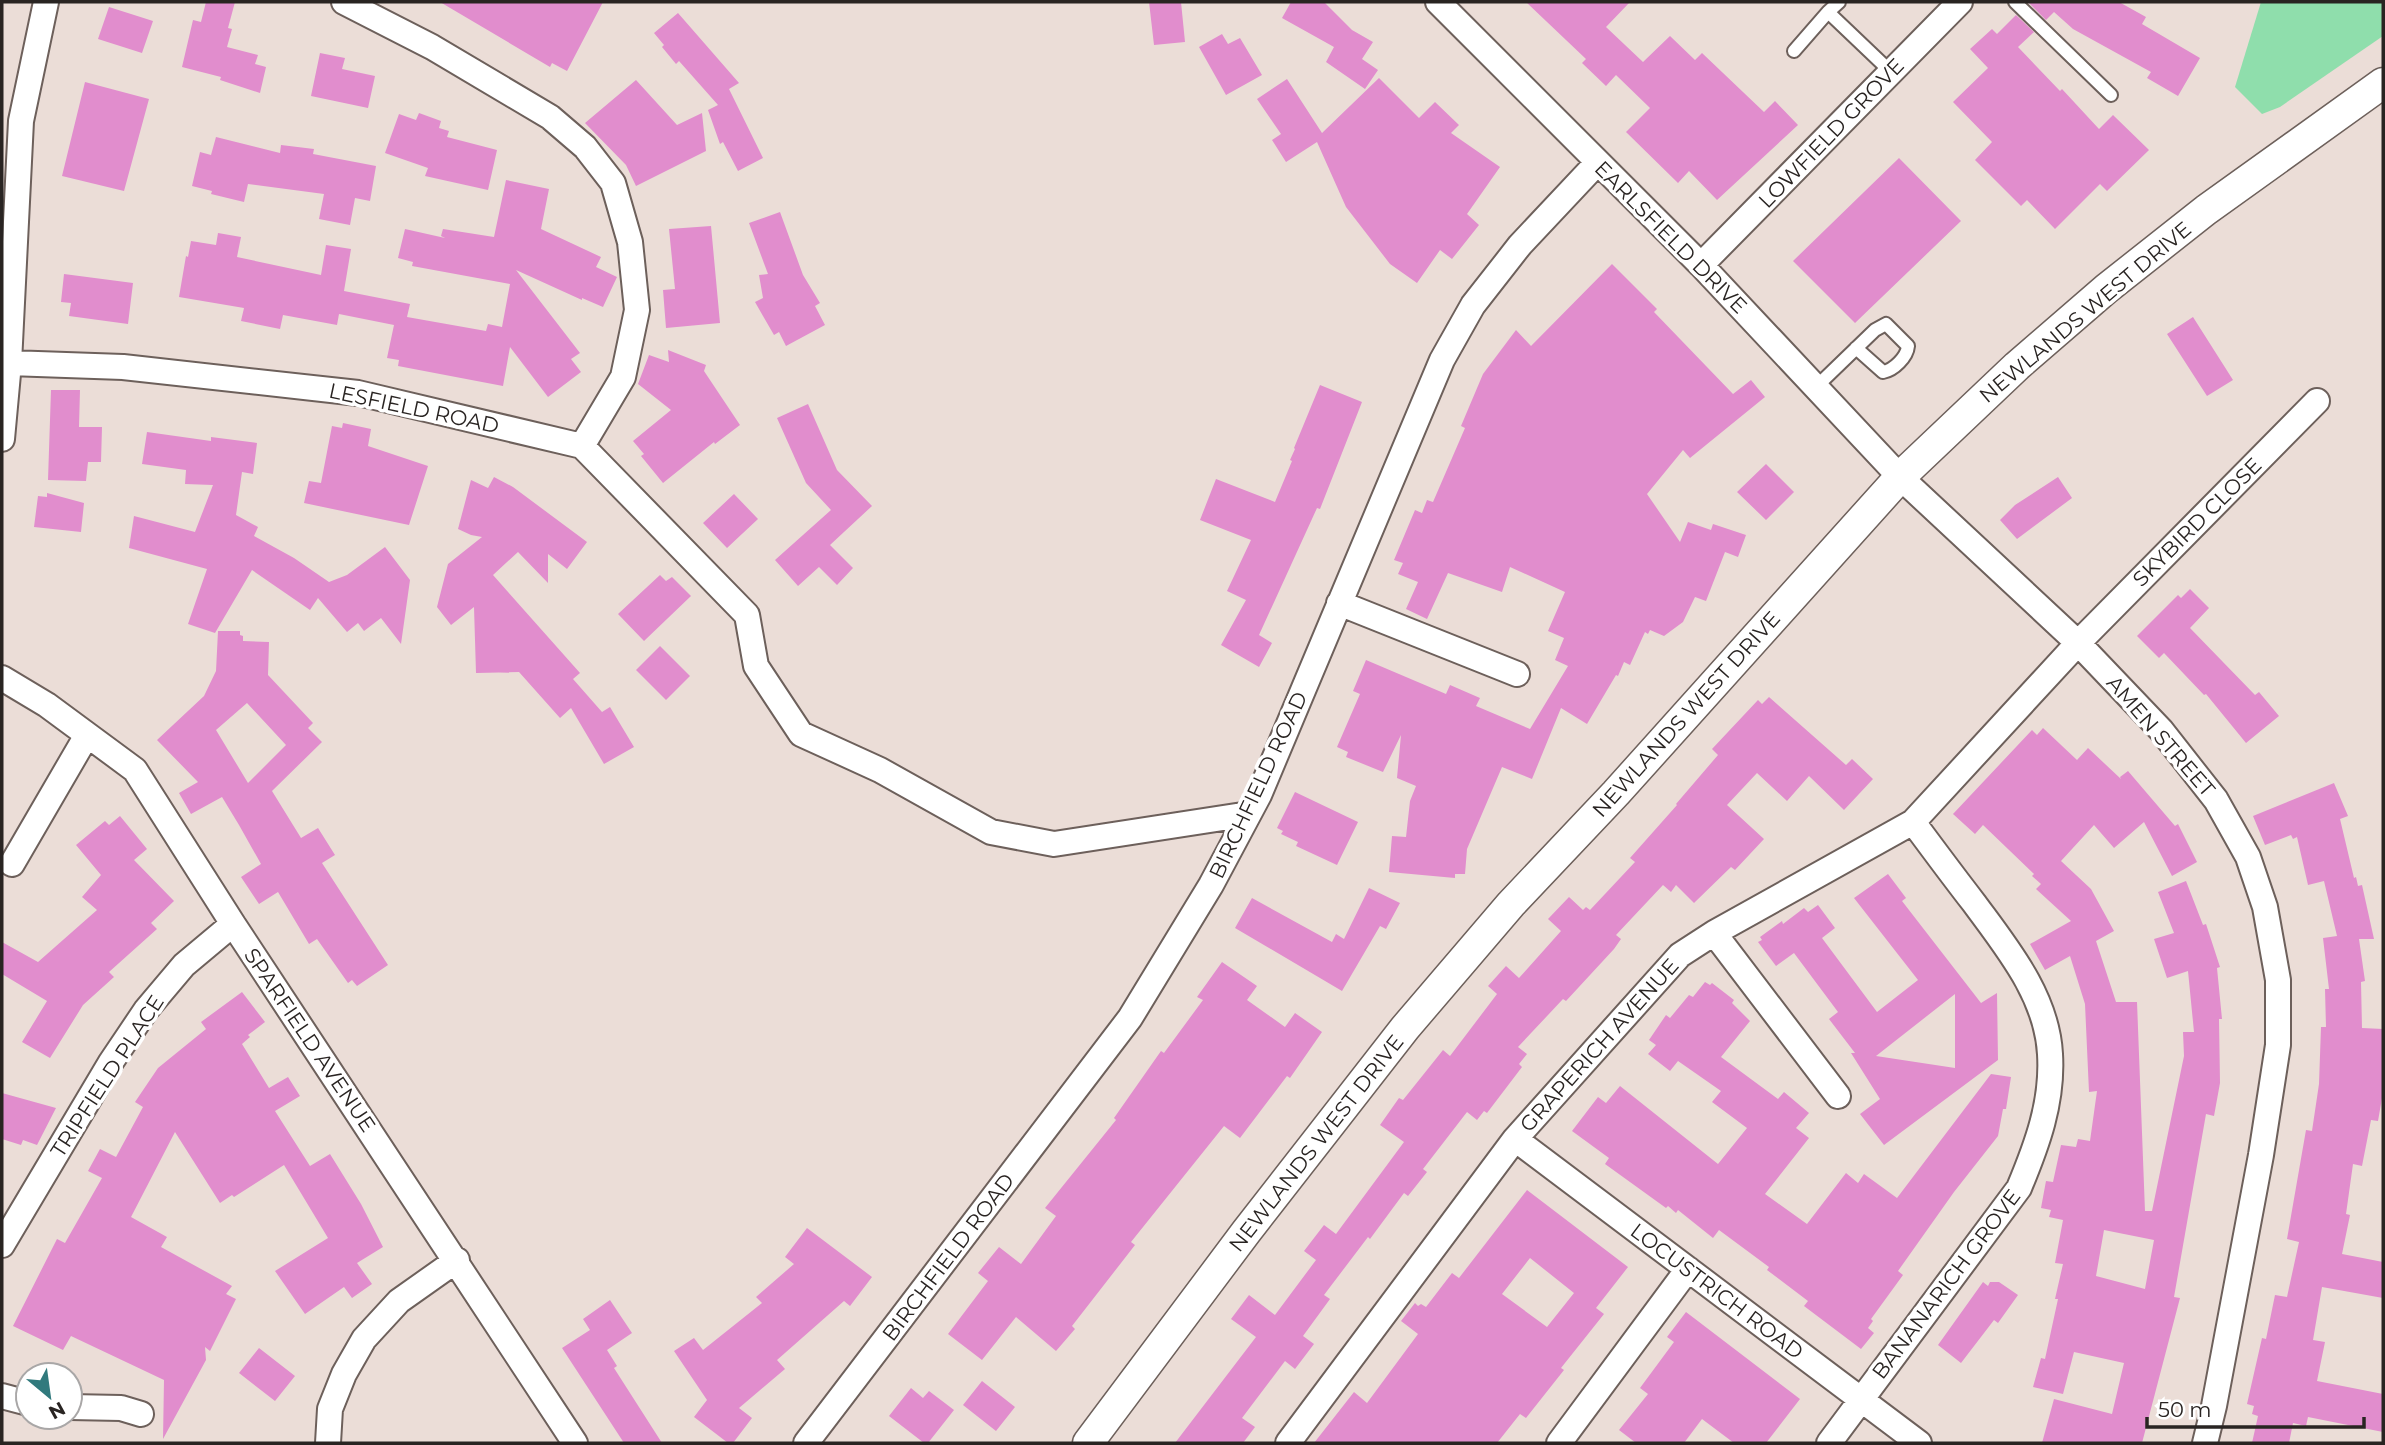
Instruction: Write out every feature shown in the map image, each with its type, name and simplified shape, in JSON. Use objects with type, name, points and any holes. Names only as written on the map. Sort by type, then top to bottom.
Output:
[{"type":"street","points":[[2,439],[9,363],[11,120],[46,2]]},
{"type":"street","points":[[344,2],[432,47],[550,117],[585,146],[612,183],[630,242],[637,310],[623,377],[582,446],[747,615],[756,666],[801,734],[880,770],[991,832],[1054,844],[1249,814]]},
{"type":"street","name":"EARLSFIELD DRIVE","points":[[1438,2],[1701,265],[1900,477]]},
{"type":"street","name":"LOWFIELD GROVE","points":[[1701,265],[1960,2]]},
{"type":"street","name":"NEWLANDS WEST DRIVE","points":[[1088,1443],[1246,1232],[1405,1028],[1511,904],[1616,793],[1900,477],[2017,366],[2106,289],[2206,209],[2383,83]]},
{"type":"street","name":"BIRCHFIELD ROAD","points":[[806,1443],[1130,1018],[1211,885],[1249,814],[1442,360],[1473,305],[1520,245],[1598,162]]},
{"type":"street","name":"LESFIELD ROAD","points":[[9,363],[123,367],[358,393],[582,446]]},
{"type":"street","name":"SKYBIRD CLOSE","points":[[2078,643],[2317,401]]},
{"type":"street","name":"AMEN STREET","points":[[1900,477],[2078,643],[2161,730],[2216,800],[2248,857],[2265,907],[2278,980],[2278,1045],[2262,1155],[2205,1443]]},
{"type":"street","points":[[1339,603],[1517,674]]},
{"type":"street","name":"GRAPERICH AVENUE","points":[[1288,1443],[1515,1139],[1680,955],[1714,933],[1913,822],[2078,643]]},
{"type":"street","name":"SPARFIELD AVENUE","points":[[2,678],[47,705],[135,770],[575,1443]]},
{"type":"street","points":[[12,864],[88,735]]},
{"type":"street","name":"BANANARICH GROVE","points":[[1829,1443],[2019,1188],[2039,1141],[2050,1089],[2050,1052],[2042,1013],[2019,963],[1913,822]]},
{"type":"street","name":"TRIPFIELD PLACE","points":[[2,1245],[111,1062],[146,1010],[184,965],[233,923]]},
{"type":"street","points":[[1714,933],[1838,1097]]},
{"type":"street","name":"LOCUSTRICH ROAD","points":[[1515,1139],[1919,1443]]},
{"type":"street","points":[[328,1443],[330,1409],[344,1374],[364,1339],[399,1301],[457,1260]]},
{"type":"street","points":[[1559,1443],[1688,1269]]},
{"type":"street","points":[[84,1407],[121,1408],[141,1414]]},
{"type":"lane","points":[[1794,51],[1839,2]]},
{"type":"lane","points":[[2015,2],[2111,95]]},
{"type":"lane","points":[[1828,12],[1891,72]]},
{"type":"lane","points":[[1816,387],[1856,348]]},
{"type":"green space","points":[[2261,2],[2383,2],[2383,36],[2280,107],[2262,114],[2235,87]]},
{"type":"building","points":[[206,2],[235,2],[228,28],[232,29],[227,47],[258,55],[255,64],[266,67],[260,93],[220,80],[221,77],[182,67],[193,20],[201,22]]},
{"type":"building","points":[[440,2],[603,2],[567,71],[552,63],[550,67]]},
{"type":"building","points":[[1149,2],[1181,2],[1185,42],[1154,45]]},
{"type":"building","points":[[1291,2],[1324,2],[1352,30],[1373,42],[1362,59],[1378,70],[1365,89],[1326,62],[1334,47],[1282,18]]},
{"type":"building","points":[[1526,2],[1630,2],[1606,27],[1643,62],[1670,36],[1695,60],[1702,53],[1764,112],[1775,101],[1798,125],[1717,200],[1689,171],[1678,183],[1626,132],[1650,108],[1616,75],[1606,86],[1582,63],[1586,59]]},
{"type":"building","points":[[2119,2],[2146,17],[2142,24],[2200,58],[2178,96],[2147,78],[2151,72],[2073,29],[2054,12],[2046,20],[2029,3]]},
{"type":"building","points":[[109,7],[153,21],[142,53],[98,39]]},
{"type":"building","points":[[678,13],[739,83],[729,89],[763,158],[738,171],[723,142],[720,144],[708,110],[718,105],[679,61],[676,64],[654,33]]},
{"type":"building","points":[[2016,15],[2034,32],[2018,47],[2060,91],[2062,89],[2099,129],[2113,115],[2149,150],[2107,191],[2100,184],[2055,229],[2027,200],[2021,206],[1975,160],[1992,142],[1953,102],[1988,68],[1970,49],[1992,29],[1997,34]]},
{"type":"building","points":[[1222,34],[1228,44],[1240,38],[1262,75],[1226,95],[1199,47]]},
{"type":"building","points":[[320,53],[345,58],[342,69],[375,76],[368,108],[311,96]]},
{"type":"building","points":[[1379,78],[1419,118],[1435,102],[1459,125],[1451,133],[1500,167],[1467,214],[1479,225],[1452,259],[1440,250],[1417,283],[1390,264],[1346,207],[1317,142],[1286,162],[1272,140],[1281,134],[1257,99],[1287,79],[1322,133]]},
{"type":"building","points":[[636,80],[677,125],[702,113],[706,151],[636,186],[626,165],[585,123]]},
{"type":"building","points":[[85,82],[149,99],[124,191],[62,176]]},
{"type":"building","points":[[419,113],[441,121],[439,128],[449,131],[447,137],[497,150],[488,190],[425,176],[428,168],[385,153],[399,114],[416,120]]},
{"type":"building","points":[[216,137],[280,153],[281,145],[314,149],[313,154],[376,166],[370,201],[355,198],[350,225],[319,219],[324,194],[248,184],[244,202],[192,186],[200,152],[211,155]]},
{"type":"building","points":[[1899,158],[1961,221],[1855,323],[1793,261]]},
{"type":"building","points":[[506,180],[549,189],[541,229],[601,257],[596,267],[617,277],[603,307],[516,270],[580,353],[571,359],[581,372],[548,397],[510,347],[503,386],[398,366],[399,360],[387,358],[394,325],[339,314],[337,325],[283,315],[280,329],[241,321],[244,308],[179,297],[191,241],[216,245],[218,233],[241,237],[237,257],[321,275],[326,245],[351,249],[344,291],[410,304],[407,317],[486,331],[488,324],[502,327],[510,284],[412,266],[413,262],[398,258],[405,229],[445,238],[441,236],[443,229],[494,237]]},
{"type":"building","points":[[780,212],[803,275],[820,303],[815,306],[825,325],[786,346],[779,332],[774,335],[755,302],[763,298],[759,275],[768,274],[749,223]]},
{"type":"building","points":[[711,226],[720,323],[666,328],[663,290],[675,289],[669,229]]},
{"type":"building","points":[[1612,264],[1657,309],[1654,312],[1733,394],[1751,380],[1765,397],[1690,458],[1683,450],[1647,494],[1680,542],[1688,522],[1711,530],[1713,524],[1746,535],[1738,557],[1725,552],[1706,601],[1695,597],[1683,622],[1664,636],[1650,630],[1648,634],[1645,632],[1630,665],[1624,662],[1587,724],[1561,708],[1532,779],[1502,767],[1467,849],[1465,874],[1455,874],[1455,878],[1389,872],[1392,836],[1406,837],[1410,801],[1416,786],[1397,778],[1401,735],[1383,772],[1346,757],[1348,752],[1337,747],[1360,694],[1353,691],[1366,660],[1446,694],[1450,685],[1480,698],[1476,706],[1530,729],[1568,666],[1555,660],[1564,638],[1548,631],[1565,592],[1510,567],[1502,592],[1448,573],[1427,619],[1406,609],[1418,582],[1398,574],[1403,563],[1394,560],[1415,510],[1422,513],[1427,500],[1433,502],[1465,428],[1461,426],[1483,374],[1516,330],[1531,346]]},
{"type":"building","points":[[64,274],[133,283],[128,324],[69,316],[71,303],[61,302]]},
{"type":"building","points":[[2193,317],[2233,380],[2207,396],[2167,334]]},
{"type":"building","points":[[668,350],[706,365],[704,371],[740,425],[663,483],[641,456],[644,454],[633,441],[671,410],[638,384],[649,355],[669,362]]},
{"type":"building","points":[[1320,385],[1362,402],[1320,509],[1317,508],[1259,635],[1272,643],[1259,667],[1221,645],[1246,600],[1227,591],[1251,540],[1200,520],[1216,479],[1275,502]]},
{"type":"building","points":[[51,390],[80,390],[79,427],[102,427],[101,462],[88,462],[86,481],[48,480]]},
{"type":"building","points":[[808,404],[837,470],[872,506],[830,545],[853,568],[837,585],[819,567],[798,586],[775,560],[831,510],[806,483],[777,418]]},
{"type":"building","points":[[343,423],[371,429],[368,446],[428,466],[409,525],[304,503],[309,481],[321,483],[332,426],[342,428]]},
{"type":"building","points":[[147,432],[211,441],[211,437],[257,443],[253,474],[242,472],[236,515],[258,527],[254,536],[294,558],[329,582],[347,575],[385,547],[410,580],[401,644],[381,618],[364,631],[358,623],[347,632],[318,598],[310,610],[252,570],[215,633],[188,624],[207,569],[129,548],[134,516],[195,532],[213,485],[185,484],[186,470],[142,464]]},
{"type":"building","points":[[1766,464],[1794,492],[1766,520],[1737,492]]},
{"type":"building","points":[[494,477],[513,487],[587,542],[567,569],[548,554],[548,583],[518,552],[493,575],[580,673],[573,679],[602,712],[610,707],[634,747],[604,764],[571,708],[560,718],[519,672],[476,673],[474,607],[451,625],[437,607],[448,564],[482,537],[458,529],[471,480],[488,488]]},
{"type":"building","points":[[2058,477],[2072,498],[2017,539],[2000,520],[2015,505]]},
{"type":"building","points":[[47,493],[84,503],[81,532],[34,527],[38,496],[47,497]]},
{"type":"building","points":[[734,494],[758,519],[727,548],[703,523]]},
{"type":"building","points":[[660,575],[666,581],[672,577],[691,596],[644,641],[618,614]]},
{"type":"building","points":[[2190,589],[2209,608],[2190,628],[2255,695],[2259,692],[2279,716],[2246,743],[2206,694],[2204,695],[2164,653],[2159,658],[2137,636],[2178,595],[2181,598]]},
{"type":"building","points":[[218,631],[240,631],[243,641],[269,642],[268,675],[313,723],[308,728],[322,742],[272,791],[301,838],[318,828],[335,855],[322,863],[388,965],[357,986],[352,980],[348,983],[317,939],[309,944],[278,892],[259,904],[241,877],[261,864],[222,797],[191,814],[179,793],[198,782],[157,740],[204,696],[216,671]],"holes":[[[247,703],[286,745],[248,783],[216,730]]]},
{"type":"building","points":[[660,646],[690,676],[666,700],[636,670]]},
{"type":"building","points":[[1769,697],[1846,765],[1852,759],[1873,779],[1844,810],[1809,776],[1787,801],[1757,773],[1727,805],[1764,839],[1735,870],[1731,867],[1694,903],[1676,885],[1671,892],[1663,885],[1616,935],[1621,939],[1614,949],[1518,1047],[1527,1054],[1519,1064],[1522,1067],[1487,1113],[1484,1111],[1477,1120],[1467,1112],[1423,1169],[1427,1172],[1408,1196],[1404,1193],[1324,1295],[1330,1299],[1303,1336],[1314,1344],[1295,1369],[1285,1361],[1242,1418],[1255,1427],[1243,1443],[1175,1443],[1256,1337],[1231,1319],[1249,1295],[1275,1315],[1316,1260],[1304,1251],[1324,1225],[1336,1234],[1404,1142],[1380,1125],[1399,1098],[1403,1100],[1443,1050],[1450,1056],[1497,994],[1488,986],[1506,966],[1519,978],[1561,931],[1548,919],[1569,897],[1583,910],[1586,907],[1590,910],[1635,862],[1630,858],[1718,755],[1712,749],[1758,700],[1762,704]]},
{"type":"building","points":[[2043,728],[2077,760],[2088,748],[2121,779],[2128,771],[2175,826],[2178,824],[2197,862],[2172,876],[2144,822],[2114,848],[2094,825],[2061,861],[2091,889],[2114,931],[2096,941],[2116,1002],[2137,1002],[2145,1211],[2152,1211],[2184,1056],[2183,1032],[2194,1032],[2188,971],[2167,978],[2154,939],[2174,933],[2158,892],[2186,881],[2203,925],[2206,924],[2220,967],[2217,968],[2222,1019],[2219,1019],[2220,1083],[2214,1116],[2206,1114],[2174,1297],[2180,1298],[2142,1443],[2042,1443],[2054,1399],[2112,1414],[2124,1363],[2074,1352],[2063,1394],[2033,1387],[2041,1358],[2045,1359],[2063,1264],[2055,1263],[2063,1220],[2049,1217],[2051,1210],[2041,1208],[2046,1181],[2053,1182],[2061,1145],[2076,1147],[2078,1139],[2090,1141],[2097,1091],[2089,1092],[2085,1004],[2070,956],[2045,970],[2030,944],[2071,921],[2036,889],[2041,884],[2032,876],[2034,874],[1983,825],[1975,834],[1953,814],[2032,730],[2037,735]],"holes":[[[2104,1230],[2154,1240],[2145,1289],[2096,1276]]]},
{"type":"building","points":[[2334,783],[2348,816],[2340,819],[2354,878],[2356,877],[2358,886],[2362,885],[2374,939],[2359,939],[2365,981],[2361,982],[2362,1028],[2383,1029],[2382,1098],[2378,1121],[2371,1120],[2362,1166],[2353,1164],[2346,1214],[2350,1215],[2342,1254],[2383,1262],[2383,1298],[2322,1287],[2313,1340],[2325,1342],[2317,1381],[2383,1394],[2383,1432],[2308,1417],[2306,1426],[2293,1423],[2289,1443],[2252,1443],[2258,1416],[2252,1414],[2254,1406],[2247,1404],[2262,1338],[2266,1339],[2275,1295],[2287,1297],[2299,1242],[2287,1239],[2306,1130],[2312,1131],[2319,1084],[2321,1027],[2326,1027],[2325,989],[2329,989],[2323,938],[2337,936],[2324,881],[2308,885],[2297,837],[2293,839],[2291,835],[2265,845],[2253,816]]},
{"type":"building","points":[[1295,792],[1358,822],[1337,865],[1296,846],[1298,842],[1281,834],[1283,831],[1277,828]]},
{"type":"building","points":[[120,816],[147,849],[134,860],[174,901],[151,923],[157,929],[109,972],[114,977],[83,1005],[50,1058],[22,1042],[47,1001],[2,974],[2,942],[38,962],[97,910],[82,897],[101,875],[76,845],[105,821],[109,825]]},
{"type":"building","points":[[1888,874],[1906,898],[1902,901],[1981,1003],[1997,993],[1998,1060],[1884,1145],[1860,1114],[1880,1099],[1851,1053],[1855,1053],[1829,1019],[1838,1012],[1794,953],[1776,966],[1758,942],[1762,940],[1760,937],[1782,921],[1783,924],[1804,908],[1808,912],[1818,905],[1835,928],[1822,938],[1877,1012],[1918,980],[1854,898]],"holes":[[[1955,994],[1955,1068],[1876,1056]]]},
{"type":"building","points":[[1369,888],[1400,903],[1386,929],[1380,926],[1342,991],[1235,928],[1252,898],[1332,942],[1336,934],[1344,939]]},
{"type":"building","points":[[1222,962],[1257,986],[1247,1000],[1285,1027],[1295,1013],[1322,1032],[1290,1078],[1287,1076],[1240,1138],[1224,1126],[1131,1242],[1135,1245],[1072,1326],[1075,1329],[1056,1351],[1016,1317],[982,1360],[948,1334],[988,1281],[978,1273],[999,1247],[1021,1264],[1056,1216],[1045,1208],[1116,1120],[1114,1118],[1161,1051],[1164,1053],[1203,1000],[1197,997]]},
{"type":"building","points":[[1705,982],[1710,985],[1712,983],[1734,1000],[1732,1003],[1750,1021],[1721,1057],[1778,1099],[1784,1092],[1809,1113],[1796,1128],[1809,1138],[1765,1194],[1807,1224],[1846,1173],[1858,1183],[1864,1174],[1897,1198],[1991,1074],[2011,1077],[1998,1136],[1898,1271],[1903,1275],[1871,1319],[1873,1321],[1868,1328],[1874,1333],[1861,1349],[1804,1306],[1808,1301],[1767,1270],[1769,1267],[1719,1230],[1713,1238],[1678,1210],[1676,1213],[1668,1206],[1666,1208],[1605,1164],[1609,1158],[1572,1131],[1598,1097],[1606,1103],[1620,1086],[1718,1164],[1747,1128],[1712,1102],[1721,1091],[1678,1061],[1670,1071],[1648,1054],[1656,1045],[1649,1040],[1666,1015],[1670,1018],[1689,995],[1693,997]]},
{"type":"building","points":[[242,992],[265,1022],[248,1035],[250,1037],[242,1044],[269,1088],[288,1077],[300,1096],[275,1111],[310,1166],[330,1154],[361,1204],[383,1247],[357,1263],[372,1284],[352,1298],[344,1287],[305,1314],[275,1271],[328,1238],[284,1165],[220,1203],[175,1132],[131,1217],[167,1237],[161,1247],[232,1286],[226,1294],[236,1299],[210,1351],[205,1347],[206,1360],[163,1439],[164,1380],[71,1336],[63,1350],[13,1326],[57,1239],[65,1243],[102,1178],[88,1171],[100,1149],[116,1157],[143,1107],[135,1102],[158,1068],[206,1029],[201,1022]]},
{"type":"building","points":[[2,1093],[56,1108],[37,1145],[23,1140],[21,1145],[2,1139]]},
{"type":"building","points":[[1527,1190],[1628,1267],[1596,1308],[1604,1314],[1561,1368],[1564,1370],[1526,1418],[1520,1414],[1497,1443],[1314,1443],[1354,1392],[1367,1403],[1418,1334],[1401,1321],[1415,1303],[1426,1307],[1452,1273],[1459,1278]],"holes":[[[1530,1258],[1574,1293],[1547,1327],[1502,1294]]]},
{"type":"building","points":[[807,1228],[872,1277],[850,1306],[844,1301],[777,1360],[785,1369],[739,1408],[752,1418],[733,1443],[728,1443],[694,1417],[707,1400],[674,1351],[694,1338],[703,1350],[762,1303],[756,1297],[794,1264],[785,1257]]},
{"type":"building","points":[[1983,1282],[1988,1286],[1990,1282],[1999,1282],[2018,1295],[1998,1323],[1994,1320],[1961,1363],[1938,1345]]},
{"type":"building","points":[[610,1300],[632,1333],[607,1350],[617,1366],[614,1368],[662,1443],[624,1443],[562,1348],[590,1330],[583,1319]]},
{"type":"building","points":[[1686,1312],[1800,1399],[1766,1443],[1734,1443],[1702,1419],[1684,1443],[1636,1443],[1619,1430],[1648,1394],[1640,1388],[1674,1342],[1667,1337]]},
{"type":"building","points":[[259,1348],[295,1376],[275,1401],[239,1373]]},
{"type":"building","points":[[982,1381],[1015,1407],[996,1431],[963,1405]]},
{"type":"building","points":[[911,1388],[923,1398],[929,1391],[954,1410],[928,1443],[924,1443],[889,1416]]}]
